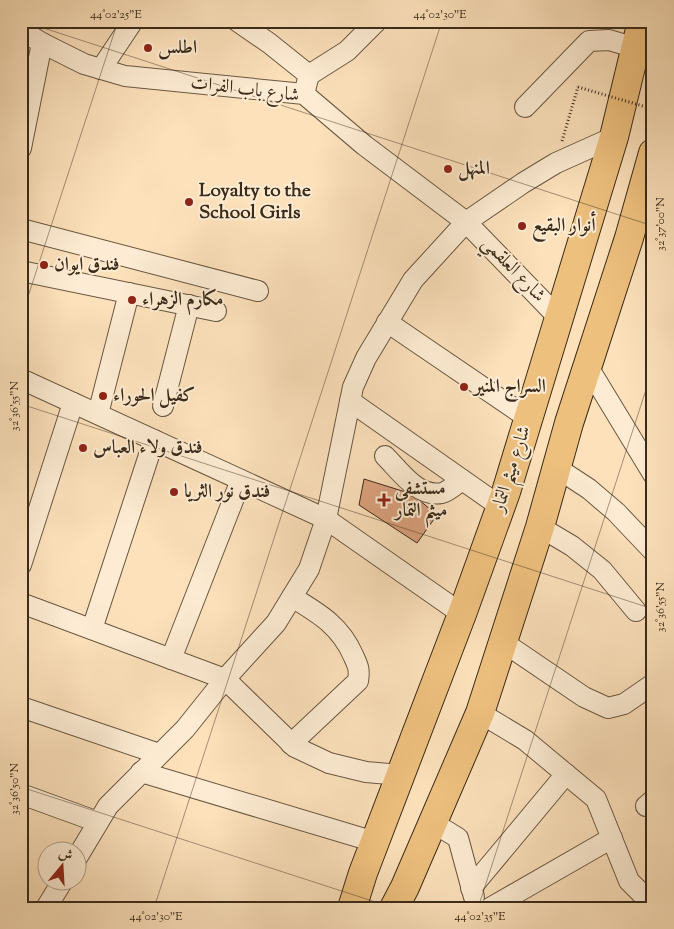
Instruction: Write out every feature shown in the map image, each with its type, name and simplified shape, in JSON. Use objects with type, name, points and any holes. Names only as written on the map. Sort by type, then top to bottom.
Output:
[{"type":"highway","name":"شارع ميثم التمار","points":[[352,908],[363,873],[462,614],[503,499],[614,137],[642,21]]},
{"type":"highway","points":[[399,901],[480,713],[543,516],[569,423],[629,238],[653,153]]},
{"type":"highway","points":[[526,426],[528,443],[534,450],[543,454],[553,454],[559,460]]},
{"type":"highway","points":[[503,499],[514,484],[526,481],[537,484],[544,493],[543,516]]},
{"type":"highway","points":[[344,908],[363,873]]},
{"type":"street","points":[[100,69],[133,21]]},
{"type":"street","points":[[238,21],[269,43],[306,85],[347,51],[377,21]]},
{"type":"street","points":[[347,51],[363,21]]},
{"type":"street","name":"شارع باب الفرات","points":[[26,28],[42,43],[84,64],[125,76],[306,85],[364,145],[466,222]]},
{"type":"street","points":[[525,107],[590,41],[609,40],[636,48]]},
{"type":"street","points":[[21,148],[42,43]]},
{"type":"street","points":[[86,842],[108,806],[185,729],[225,679],[276,623],[309,569],[326,519],[353,387],[387,322],[413,280],[466,222],[522,183],[556,163],[614,137]]},
{"type":"street","name":"شارع العلقمي","points":[[466,222],[560,318]]},
{"type":"street","points":[[21,229],[258,291]]},
{"type":"street","points":[[21,271],[216,311]]},
{"type":"street","points":[[98,414],[129,293]]},
{"type":"street","points":[[163,406],[189,305]]},
{"type":"street","points":[[387,322],[526,426]]},
{"type":"street","points":[[588,367],[653,474]]},
{"type":"street","points":[[21,379],[326,519],[462,614]]},
{"type":"street","points":[[350,401],[462,480],[503,499]]},
{"type":"street","points":[[21,565],[73,403]]},
{"type":"street","points":[[92,629],[154,440]]},
{"type":"street","points":[[385,456],[416,488],[432,493],[444,492],[462,480]]},
{"type":"street","points":[[559,460],[616,512],[653,551]]},
{"type":"street","points":[[171,659],[240,480]]},
{"type":"street","points":[[543,516],[572,546],[602,570],[636,612]]},
{"type":"street","points":[[292,597],[324,617],[336,628],[348,643],[360,670],[358,681],[292,744]]},
{"type":"street","points":[[21,603],[225,679],[292,744],[329,763],[366,772],[401,775]]},
{"type":"street","points":[[503,642],[584,697],[608,708],[624,704],[653,684]]},
{"type":"street","points":[[21,707],[159,754]]},
{"type":"street","points":[[480,713],[525,740],[596,799],[630,881],[652,906]]},
{"type":"street","points":[[141,772],[375,842]]},
{"type":"street","points":[[471,888],[566,774]]},
{"type":"street","points":[[21,794],[98,822]]},
{"type":"street","points":[[432,822],[458,838],[478,908]]},
{"type":"street","points":[[490,908],[612,838]]},
{"type":"street","points":[[46,908],[56,892]]},
{"type":"path","points":[[564,137],[578,88],[653,109]]},
{"type":"building","name":"مستشفى ميثم التمار","points":[[364,479],[412,494],[437,515],[417,543],[359,505]]},
{"type":"place","name":"اطلس","points":[[148,48]]},
{"type":"place","name":"المنهل","points":[[448,169]]},
{"type":"place","name":"Loyalty to the School Girls","points":[[189,202]]},
{"type":"place","name":"أنوار البقيع","points":[[522,226]]},
{"type":"place","name":"فندق ايوان","points":[[44,265]]},
{"type":"place","name":"مكارم الزهراء","points":[[132,300]]},
{"type":"place","name":"السراج المنير","points":[[464,387]]},
{"type":"place","name":"كفيل الحوراء","points":[[103,396]]},
{"type":"place","name":"فندق ولاء العباس","points":[[83,448]]},
{"type":"place","name":"فندق نور الثريا","points":[[174,492]]},
{"type":"place","name":"مستشفى ميثم التمار","points":[[384,500]]}]
